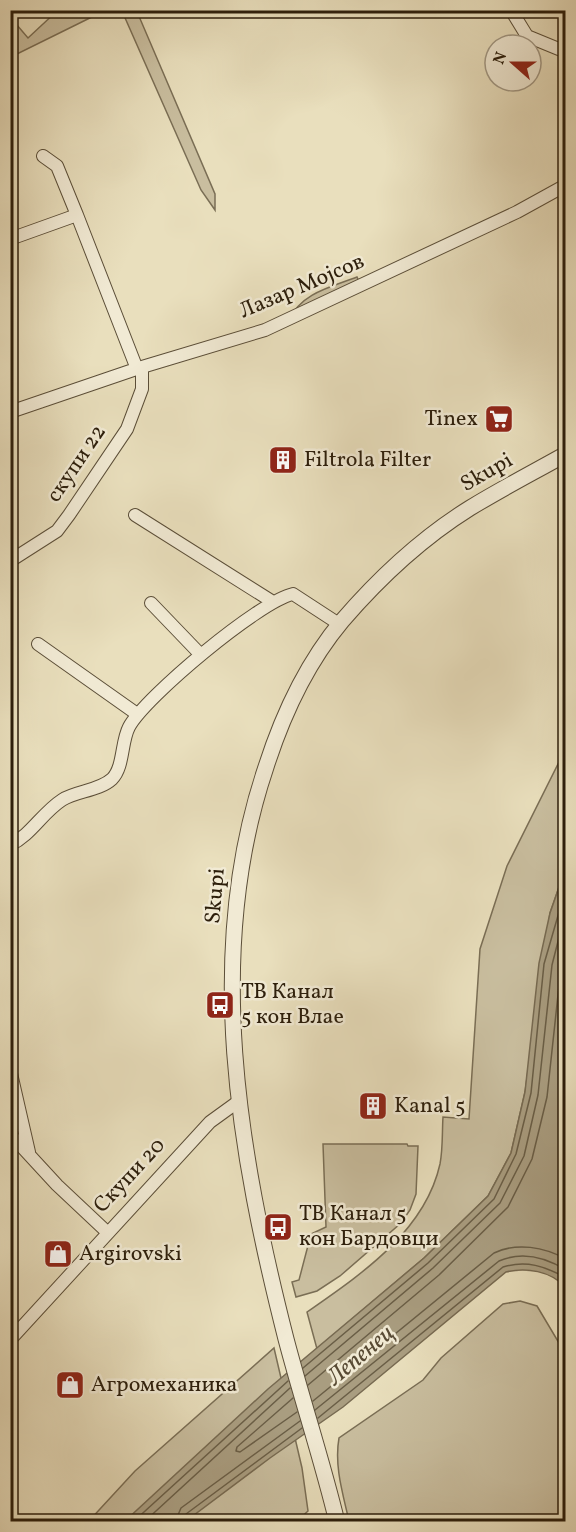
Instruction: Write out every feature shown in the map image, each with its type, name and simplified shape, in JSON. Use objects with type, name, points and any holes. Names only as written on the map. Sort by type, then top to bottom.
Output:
[{"type":"street","points":[[511,10],[526,36],[566,51]]},
{"type":"street","points":[[44,156],[57,166],[140,368]]},
{"type":"street","name":"Лазар Мојсов","points":[[10,412],[140,368],[265,330],[518,212],[566,185]]},
{"type":"street","points":[[10,239],[77,215]]},
{"type":"street","name":"скупи 22","points":[[10,561],[57,531],[127,429],[142,389],[140,368]]},
{"type":"street","name":"Skupi","points":[[337,1521],[287,1342],[257,1213],[239,1101],[232,1027],[233,954],[240,870],[246,831],[288,706],[321,649],[339,624],[396,566],[433,534],[471,508],[566,454]]},
{"type":"street","points":[[135,515],[273,602]]},
{"type":"street","points":[[10,845],[22,840],[62,800],[113,777],[128,729],[137,714],[200,654],[273,602],[293,594],[301,597],[339,624]]},
{"type":"street","points":[[151,603],[200,654]]},
{"type":"street","points":[[38,644],[137,714]]},
{"type":"street","points":[[10,1069],[30,1153]]},
{"type":"street","name":"Скупи 20","points":[[12,1336],[210,1122],[239,1101]]},
{"type":"street","points":[[10,1134],[30,1153],[57,1185],[108,1232]]},
{"type":"shaded area","points":[[57,11],[104,11],[17,54],[11,54],[11,18],[28,38]]},
{"type":"shaded area","points":[[122,11],[145,11],[138,14],[215,194],[215,210],[201,190]]},
{"type":"shaded area","points":[[357,277],[361,286],[289,320],[294,311],[309,297]]},
{"type":"shaded area","points":[[565,750],[565,870],[550,913],[525,1092],[511,1153],[488,1196],[424,1258],[317,1349],[307,1312],[368,1267],[405,1231],[420,1211],[432,1188],[440,1164],[443,1117],[469,1119],[480,949],[507,866]]},
{"type":"shaded area","points":[[323,1144],[418,1146],[416,1194],[410,1210],[401,1223],[340,1276],[317,1291],[296,1297],[292,1282],[299,1280],[311,1234],[326,1227]]},
{"type":"shaded area","points":[[520,1301],[537,1306],[565,1353],[565,1521],[349,1521],[338,1469],[339,1438],[423,1380],[441,1358],[503,1304]]},
{"type":"shaded area","points":[[274,1348],[302,1468],[308,1511],[296,1522],[88,1522],[135,1471]]},
{"type":"water","name":"Лепенец","points":[[565,870],[565,1287],[553,1277],[538,1272],[522,1270],[506,1272],[343,1407],[186,1521],[124,1522],[268,1389],[424,1258],[488,1196],[511,1153],[525,1092],[539,963],[550,913]]},
{"type":"place","name":"Tinex","points":[[499,419]]},
{"type":"place","name":"Filtrola Filter","points":[[283,460]]},
{"type":"place","name":"ТВ Канал 5 кон Влае","points":[[220,1005]]},
{"type":"place","name":"Kanal 5","points":[[373,1106]]},
{"type":"place","name":"ТВ Канал 5 кон Бардовци","points":[[278,1227]]},
{"type":"place","name":"Argirovski","points":[[58,1254]]},
{"type":"place","name":"Агромеханика","points":[[70,1385]]}]
